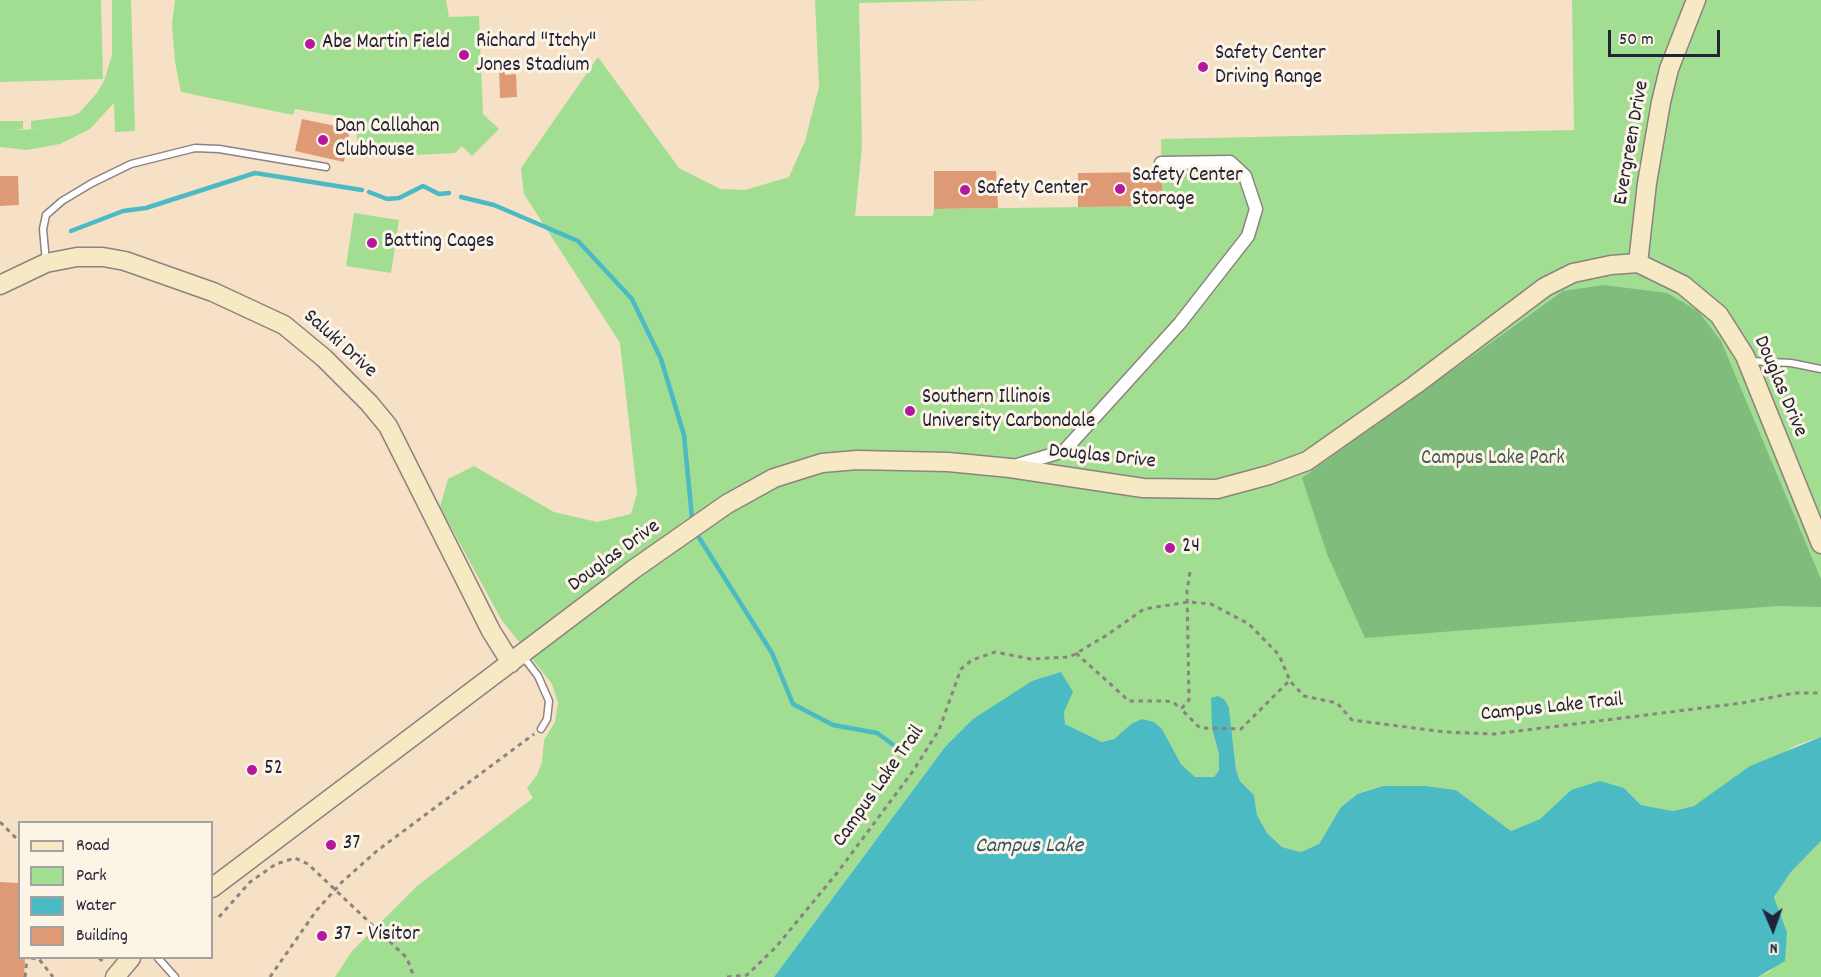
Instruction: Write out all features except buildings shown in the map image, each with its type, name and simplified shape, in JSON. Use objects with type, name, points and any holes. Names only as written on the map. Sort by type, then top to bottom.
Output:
[{"type":"street","name":"Evergreen Drive","points":[[1638,263],[1647,183],[1661,102],[1669,69],[1696,0]]},
{"type":"street","points":[[1010,468],[1064,451],[1180,323],[1248,236],[1256,209],[1245,176],[1230,162],[1161,163]]},
{"type":"street","name":"Saluki Drive","points":[[0,285],[46,263],[77,257],[103,257],[134,264],[255,310],[284,325],[324,358],[369,402],[388,426],[470,591],[516,659]]},
{"type":"street","name":"Douglas Drive","points":[[213,887],[634,569],[727,504],[774,478],[822,463],[857,460],[948,462],[1010,468],[1036,474],[1143,488],[1217,489],[1278,472],[1307,461],[1415,385],[1545,287],[1573,273],[1611,265],[1638,263],[1683,285],[1719,315],[1747,361],[1821,544]]},
{"type":"street","points":[[110,970],[128,959]]},
{"type":"lane","points":[[46,263],[43,229],[46,215],[62,201],[92,183],[132,164],[195,148],[219,149],[326,167]]},
{"type":"lane","points":[[1747,361],[1791,363],[1821,369]]},
{"type":"lane","points":[[516,659],[538,676],[549,702],[547,719],[541,729]]},
{"type":"lane","points":[[160,959],[175,977]]},
{"type":"path","points":[[1181,709],[1189,700],[1190,572]]},
{"type":"path","name":"Campus Lake Trail","points":[[727,977],[747,975],[776,947],[837,873],[913,771],[939,730],[961,669],[972,660],[995,652],[1031,659],[1070,657],[1144,609],[1188,602],[1211,604],[1249,624],[1279,655],[1290,681],[1304,696],[1337,703],[1352,720],[1445,732],[1494,734],[1742,702],[1794,693],[1821,693]]},
{"type":"path","points":[[1076,653],[1129,701],[1173,702],[1200,728],[1242,729],[1290,681]]},
{"type":"path","points":[[270,977],[287,948],[334,890],[378,850],[541,729]]},
{"type":"path","points":[[0,822],[18,841]]},
{"type":"path","points":[[219,917],[250,882],[276,864],[296,858],[308,864],[406,958],[414,977]]},
{"type":"path","points":[[26,977],[29,959]]},
{"type":"path","points":[[39,959],[53,977]]},
{"type":"green space","points":[[0,0],[101,0],[103,79],[0,82]]},
{"type":"green space","points":[[112,0],[131,0],[135,131],[115,132],[114,103],[90,129],[60,144],[27,150],[0,147],[0,121],[23,121],[23,129],[12,130],[43,129],[31,129],[31,121],[79,113],[97,93],[104,81],[112,55]]},
{"type":"green space","name":"Abe Martin Field","points":[[175,0],[446,0],[449,17],[479,16],[483,114],[499,129],[472,156],[462,146],[455,153],[358,158],[356,119],[295,109],[293,115],[181,92],[175,62],[172,25]]},
{"type":"green space","name":"Campus Lake Park","points":[[815,0],[991,0],[859,3],[862,146],[855,216],[933,216],[934,209],[1162,206],[1161,139],[1574,130],[1572,0],[1821,0],[1821,737],[1797,745],[1694,806],[1673,811],[1641,805],[1624,788],[1571,790],[1540,819],[1511,831],[1456,790],[1426,786],[1383,786],[1356,794],[1341,807],[1319,844],[1301,852],[1282,847],[1267,833],[1257,815],[1254,795],[1240,781],[1236,770],[1229,708],[1212,729],[1219,754],[1219,770],[1214,777],[1203,778],[1195,777],[1181,764],[1162,729],[1131,724],[1114,739],[1102,742],[1065,724],[1064,712],[1072,692],[945,747],[774,977],[335,977],[352,951],[417,886],[533,798],[527,788],[537,775],[542,762],[544,740],[555,722],[558,703],[552,684],[501,619],[440,507],[448,479],[474,466],[554,512],[597,522],[631,514],[637,493],[620,343],[524,194],[521,168],[598,57],[679,168],[720,189],[745,190],[789,177],[805,141],[819,87]]},
{"type":"green space","name":"Batting Cages","points":[[354,213],[399,220],[391,273],[346,266]]},
{"type":"green space","points":[[1604,285],[1667,293],[1698,311],[1721,341],[1821,579],[1821,607],[1777,606],[1365,638],[1327,554],[1302,478],[1563,291]]},
{"type":"green space","points":[[1821,841],[1821,977],[1758,977],[1771,971],[1787,932],[1774,897],[1791,872]]},
{"type":"water","name":"Campus Lake","points":[[1061,672],[1073,692],[1064,712],[1065,724],[1102,742],[1114,739],[1131,724],[1142,719],[1154,722],[1162,729],[1181,764],[1195,777],[1214,777],[1219,770],[1219,754],[1212,729],[1211,698],[1218,696],[1225,700],[1229,708],[1236,770],[1240,781],[1254,795],[1257,815],[1267,833],[1282,847],[1301,852],[1319,844],[1341,807],[1357,794],[1383,786],[1426,786],[1456,790],[1511,831],[1540,819],[1571,790],[1600,781],[1624,788],[1641,805],[1673,811],[1694,806],[1750,766],[1821,737],[1821,841],[1791,872],[1774,897],[1787,932],[1785,961],[1758,977],[774,977],[945,747],[973,719],[1032,681]]},
{"type":"waterway","points":[[71,231],[123,211],[146,208],[255,173],[362,190]]},
{"type":"waterway","points":[[369,192],[387,199],[399,198],[423,186],[439,194],[449,193]]},
{"type":"waterway","points":[[461,197],[494,205],[578,241],[632,299],[661,359],[684,435],[692,518]]},
{"type":"waterway","points":[[698,536],[772,653],[793,704],[833,725],[877,733],[895,746]]},
{"type":"place","name":"Abe Martin Field","points":[[310,44]]},
{"type":"place","name":"Richard \"Itchy\" Jones Stadium","points":[[464,55]]},
{"type":"place","name":"Safety Center Driving Range","points":[[1203,67]]},
{"type":"place","name":"Dan Callahan Clubhouse","points":[[323,140]]},
{"type":"place","name":"Safety Center Storage","points":[[1120,189]]},
{"type":"place","name":"Safety Center","points":[[965,190]]},
{"type":"place","name":"Batting Cages","points":[[372,243]]},
{"type":"place","name":"Southern Illinois University Carbondale","points":[[910,411]]},
{"type":"place","name":"24","points":[[1170,548]]},
{"type":"place","name":"52","points":[[252,770]]},
{"type":"place","name":"37","points":[[331,845]]},
{"type":"place","name":"37 - Visitor","points":[[322,936]]}]
